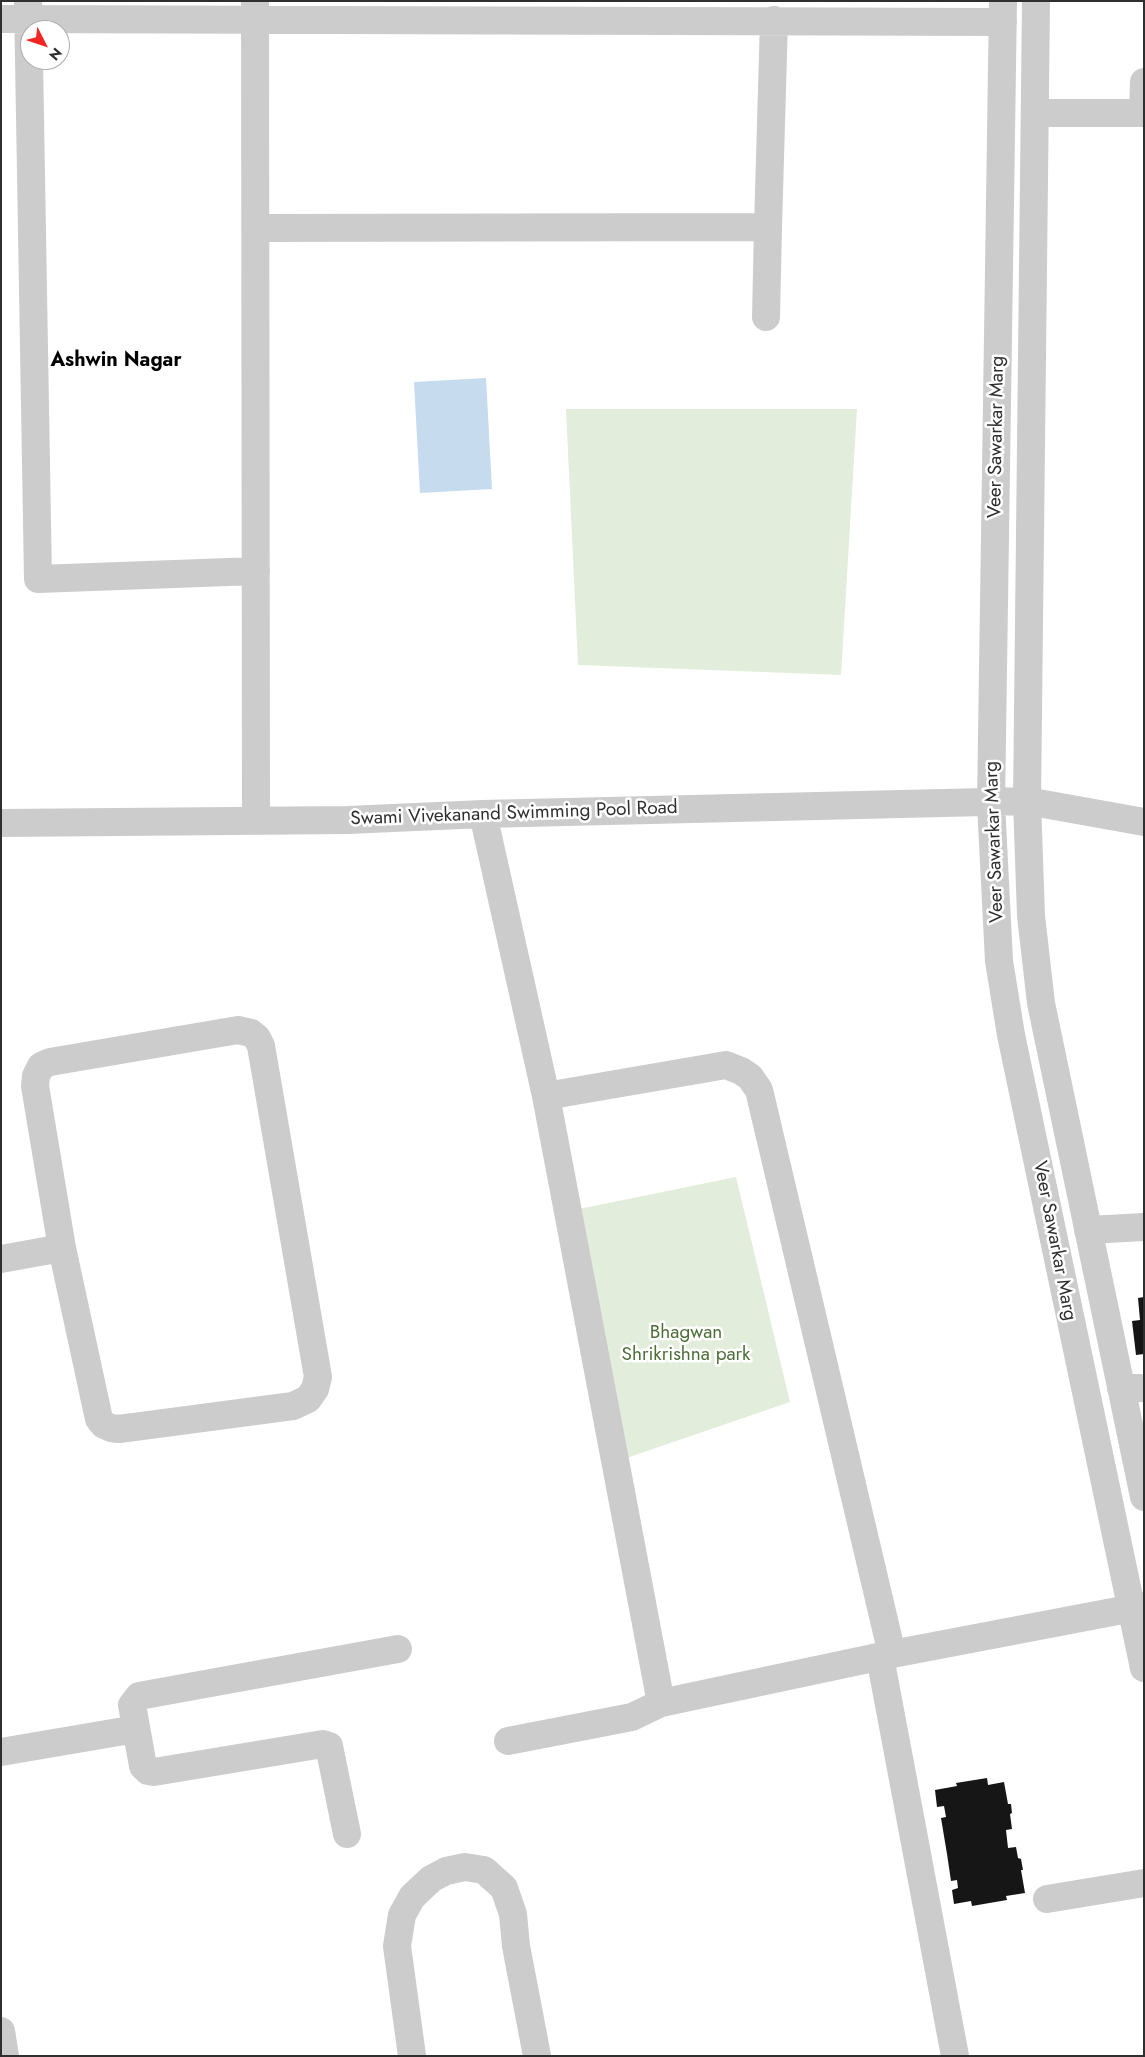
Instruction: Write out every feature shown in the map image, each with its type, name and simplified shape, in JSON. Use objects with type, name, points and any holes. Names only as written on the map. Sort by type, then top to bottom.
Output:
[{"type":"street","name":"Veer Sawarkar Marg","points":[[1036,1],[1028,801],[1031,916],[1041,1003],[1088,1230],[1132,1388],[1144,1497]]},
{"type":"street","points":[[28,10],[38,579],[256,571]]},
{"type":"street","points":[[1,19],[28,10],[255,10],[774,20],[1003,11]]},
{"type":"street","points":[[255,10],[256,819]]},
{"type":"street","name":"Veer Sawarkar Marg","points":[[1003,11],[991,803],[999,962],[1003,995],[1084,1391],[1138,1607],[1144,1668]]},
{"type":"street","points":[[766,317],[774,20]]},
{"type":"street","points":[[1035,113],[1144,113],[1144,82]]},
{"type":"street","points":[[256,228],[768,227]]},
{"type":"street","name":"Swami Vivekanand Swimming Pool Road","points":[[1,823],[256,819],[348,820],[484,814],[1028,801],[1144,822]]},
{"type":"street","points":[[484,814],[546,1096],[661,1703]]},
{"type":"street","points":[[238,1030],[251,1033],[257,1038],[261,1046],[318,1376],[315,1389],[308,1400],[293,1406],[119,1429],[104,1425],[100,1419],[62,1248],[35,1086],[36,1076],[41,1066],[50,1062],[238,1030]]},
{"type":"street","points":[[546,1096],[726,1065],[750,1077],[759,1090],[886,1655],[955,2056]]},
{"type":"street","points":[[1088,1230],[1144,1227]]},
{"type":"street","points":[[1,1259],[62,1248]]},
{"type":"street","points":[[508,1741],[632,1717],[661,1703],[886,1655],[1138,1607]]},
{"type":"street","points":[[347,1834],[329,1746],[323,1744],[154,1772],[148,1771],[144,1766],[132,1705],[139,1696],[398,1649]]},
{"type":"street","points":[[1,1752],[136,1729]]},
{"type":"street","points":[[412,2056],[397,1946],[402,1915],[412,1897],[431,1879],[446,1871],[465,1867],[484,1870],[504,1888],[513,1914],[516,1946],[537,2056]]},
{"type":"street","points":[[1047,1900],[1144,1883]]},
{"type":"street","points":[[1,2031],[6,2056]]},
{"type":"green space","points":[[566,409],[857,409],[841,675],[578,665]]},
{"type":"green space","name":"Bhagwan Shrikrishna park","points":[[736,1177],[790,1402],[615,1462],[579,1209]]},
{"type":"water","points":[[486,378],[492,489],[420,493],[414,382]]},
{"type":"building","points":[[1144,1297],[1144,1354],[1136,1355],[1132,1321],[1140,1320],[1138,1298]]},
{"type":"building","points":[[987,1778],[988,1785],[1004,1782],[1008,1804],[1011,1804],[1012,1813],[1010,1814],[1012,1829],[1006,1830],[1008,1848],[1016,1847],[1018,1858],[1021,1859],[1025,1893],[1006,1896],[1007,1900],[972,1906],[971,1901],[954,1904],[952,1890],[958,1888],[957,1880],[951,1881],[941,1818],[946,1817],[944,1806],[937,1807],[935,1790],[957,1786],[956,1783]]},
{"type":"district","name":"Ashwin Nagar","points":[[116,361]]}]
